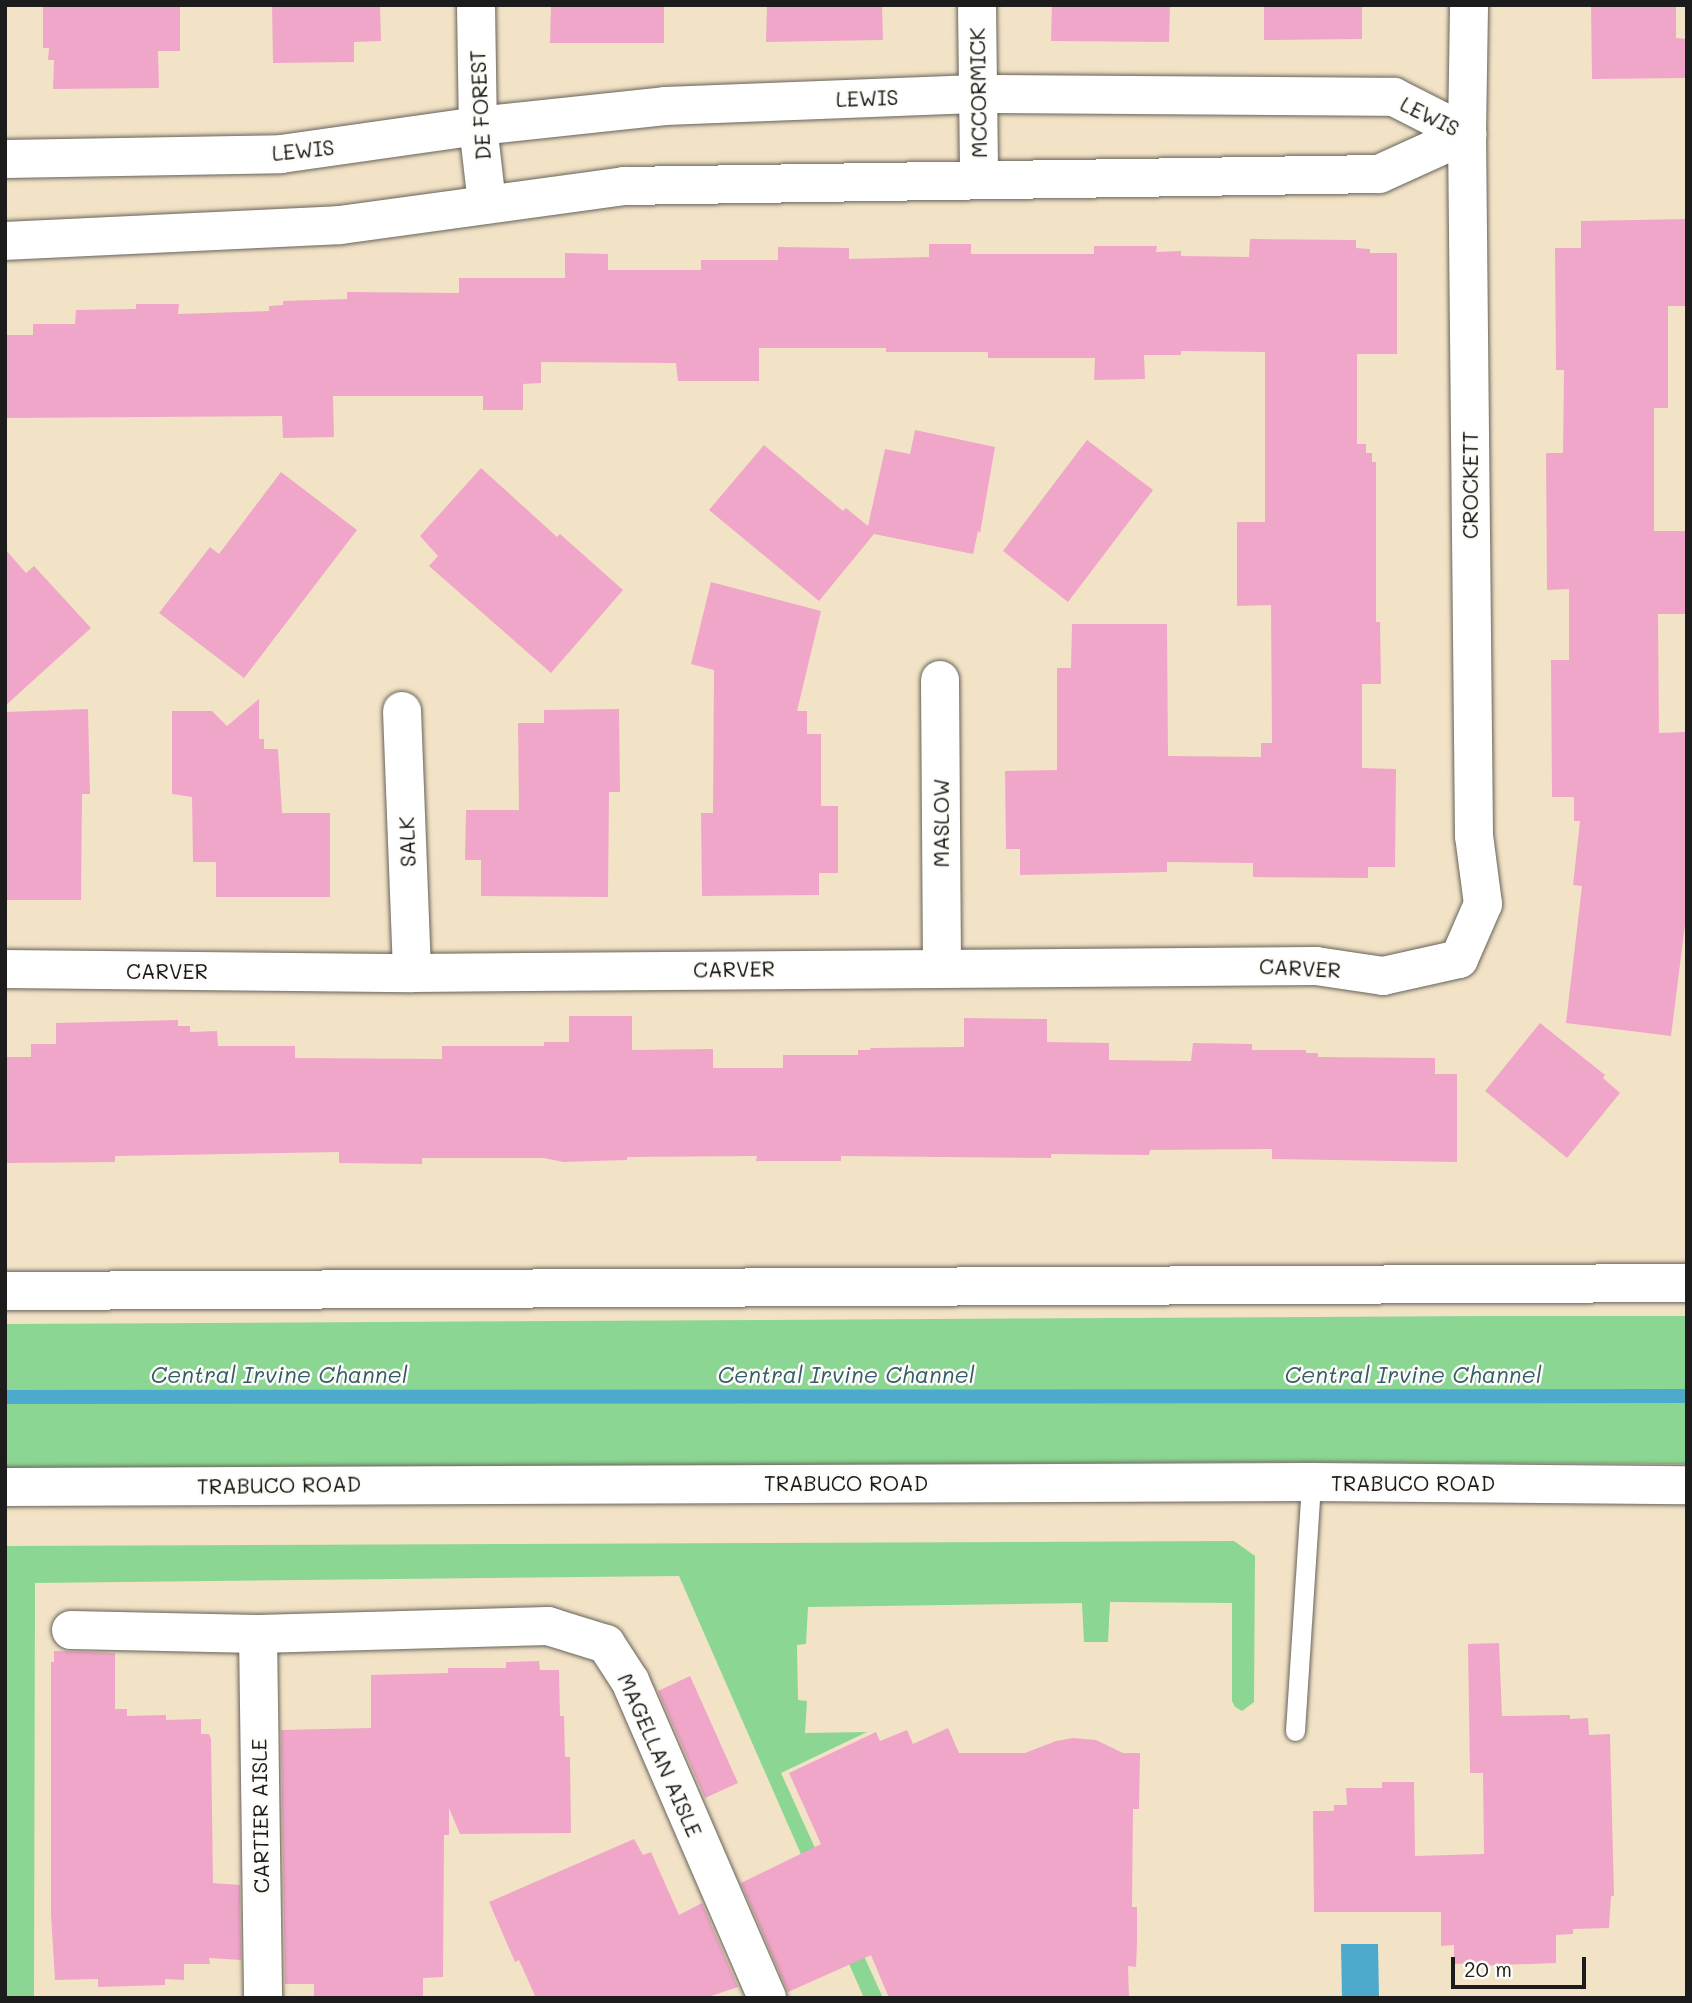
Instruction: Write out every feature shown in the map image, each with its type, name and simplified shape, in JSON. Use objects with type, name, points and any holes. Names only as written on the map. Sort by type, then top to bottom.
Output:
[{"type":"street","name":"DE FOREST","points":[[476,5],[478,126],[487,204]]},
{"type":"street","name":"MCCORMICK","points":[[977,5],[979,180]]},
{"type":"street","name":"CROCKETT","points":[[1460,959],[1483,904],[1474,836],[1467,134],[1469,5]]},
{"type":"street","name":"LEWIS","points":[[5,159],[281,154],[478,126],[664,106],[978,94],[1394,97],[1467,134]]},
{"type":"street","name":"LEWIS","points":[[5,241],[340,225],[624,186],[1379,174],[1467,134]]},
{"type":"street","name":"MASLOW","points":[[940,680],[942,966]]},
{"type":"street","name":"SALK","points":[[402,711],[412,972]]},
{"type":"street","name":"CARVER","points":[[5,969],[412,972],[942,966],[1316,966],[1383,976],[1460,959]]},
{"type":"street","points":[[5,1291],[1687,1283]]},
{"type":"street","name":"TRABUCO ROAD","points":[[5,1487],[1311,1482],[1687,1485]]},
{"type":"street","name":"MAGELLAN AISLE","points":[[71,1630],[258,1634],[548,1626],[606,1644],[630,1681],[767,1998]]},
{"type":"street","name":"CARTIER AISLE","points":[[258,1634],[262,1998]]},
{"type":"lane","points":[[1296,1731],[1311,1482]]},
{"type":"green space","points":[[1687,1316],[1687,1464],[1292,1462],[5,1469],[5,1324]]},
{"type":"green space","points":[[1234,1541],[1255,1556],[1254,1702],[1242,1711],[1235,1707],[1232,1701],[1232,1603],[1110,1602],[1108,1642],[1084,1642],[1082,1603],[808,1607],[806,1644],[797,1645],[798,1700],[807,1701],[805,1733],[867,1732],[781,1773],[883,1998],[864,1998],[679,1576],[35,1583],[34,1998],[5,1998],[5,1546]]},
{"type":"water","points":[[1341,1944],[1378,1944],[1379,1998],[1342,1998]]},
{"type":"building","points":[[43,5],[180,5],[180,51],[158,51],[159,88],[53,89],[54,60],[48,60],[49,48],[43,48]]},
{"type":"building","points":[[272,5],[380,5],[381,41],[354,42],[354,62],[273,63]]},
{"type":"building","points":[[551,5],[664,5],[664,43],[550,43]]},
{"type":"building","points":[[767,5],[882,5],[883,40],[766,42]]},
{"type":"building","points":[[1052,5],[1170,5],[1169,42],[1051,41]]},
{"type":"building","points":[[1264,5],[1362,5],[1362,39],[1264,40]]},
{"type":"building","points":[[1591,5],[1676,5],[1676,38],[1687,39],[1687,78],[1592,79]]},
{"type":"building","points":[[1687,219],[1687,306],[1668,306],[1668,408],[1654,408],[1654,531],[1687,531],[1687,614],[1658,614],[1659,733],[1686,732],[1687,909],[1671,1036],[1566,1023],[1582,886],[1573,885],[1580,821],[1574,821],[1574,797],[1552,797],[1551,660],[1569,660],[1569,589],[1547,590],[1546,453],[1563,453],[1564,370],[1556,370],[1555,248],[1581,248],[1581,221]]},
{"type":"building","points":[[1250,239],[1356,240],[1356,248],[1370,249],[1370,253],[1397,253],[1397,354],[1357,354],[1357,444],[1366,444],[1366,453],[1372,453],[1372,462],[1376,462],[1376,622],[1380,622],[1381,684],[1362,684],[1362,768],[1396,769],[1395,867],[1368,867],[1368,878],[1253,877],[1253,863],[1167,862],[1167,872],[1020,875],[1020,849],[1006,849],[1005,771],[1057,770],[1057,668],[1071,668],[1072,624],[1167,624],[1168,756],[1261,757],[1261,743],[1272,743],[1271,605],[1237,606],[1237,522],[1265,522],[1265,352],[1181,351],[1181,355],[1144,355],[1145,379],[1094,380],[1095,358],[988,358],[988,352],[886,352],[886,348],[759,348],[759,381],[678,381],[676,363],[541,362],[541,383],[523,384],[523,410],[483,410],[483,396],[333,396],[334,437],[283,438],[282,416],[5,418],[5,335],[33,335],[33,324],[75,324],[76,310],[136,309],[136,304],[179,304],[178,314],[269,311],[269,306],[283,305],[283,301],[347,299],[347,292],[459,293],[459,278],[565,278],[565,253],[608,254],[608,270],[701,270],[701,260],[778,260],[778,247],[849,248],[849,259],[929,257],[929,244],[971,244],[971,254],[1094,254],[1094,246],[1157,246],[1156,252],[1181,251],[1181,256],[1249,257]]},
{"type":"building","points":[[915,430],[995,447],[980,533],[978,531],[973,554],[874,534],[819,601],[709,510],[764,445],[843,511],[846,508],[868,526],[885,449],[910,454]]},
{"type":"building","points":[[1087,440],[1153,490],[1068,602],[1003,551]]},
{"type":"building","points":[[481,468],[557,537],[560,534],[623,590],[551,673],[429,566],[438,556],[420,536]]},
{"type":"building","points":[[281,472],[357,530],[244,678],[159,613],[210,547],[219,554]]},
{"type":"building","points":[[5,549],[26,573],[34,566],[91,628],[5,706]]},
{"type":"building","points":[[711,582],[821,611],[797,711],[807,711],[807,734],[821,734],[821,806],[838,806],[838,873],[819,873],[819,895],[702,896],[701,813],[713,813],[714,670],[691,664]]},
{"type":"building","points":[[259,699],[259,739],[264,739],[264,749],[278,749],[282,813],[330,813],[330,897],[216,897],[216,862],[193,862],[192,797],[172,794],[172,711],[212,711],[227,726]]},
{"type":"building","points":[[88,709],[90,794],[82,794],[81,900],[5,900],[5,712]]},
{"type":"building","points":[[619,709],[620,792],[609,792],[608,897],[481,896],[481,860],[465,860],[466,810],[519,810],[518,723],[544,723],[544,710]]},
{"type":"building","points":[[569,1016],[632,1016],[632,1050],[713,1049],[713,1068],[783,1068],[783,1055],[858,1055],[858,1050],[871,1050],[870,1048],[964,1047],[964,1018],[1047,1019],[1047,1042],[1109,1043],[1109,1060],[1191,1061],[1193,1043],[1252,1044],[1252,1050],[1306,1050],[1306,1053],[1318,1053],[1318,1057],[1435,1058],[1435,1074],[1457,1074],[1457,1162],[1272,1159],[1272,1149],[1150,1150],[1149,1155],[1051,1154],[1051,1158],[841,1156],[841,1161],[756,1161],[757,1156],[627,1157],[627,1160],[563,1162],[544,1158],[422,1158],[422,1164],[339,1163],[339,1152],[115,1156],[115,1162],[5,1163],[5,1057],[31,1057],[31,1044],[56,1044],[56,1023],[178,1020],[178,1026],[190,1026],[190,1032],[217,1031],[218,1046],[295,1046],[295,1058],[442,1059],[442,1046],[544,1046],[544,1042],[569,1042]]},
{"type":"building","points":[[1540,1023],[1605,1075],[1603,1078],[1620,1093],[1567,1158],[1485,1091]]},
{"type":"building","points":[[1499,1643],[1502,1716],[1570,1715],[1570,1719],[1588,1718],[1589,1735],[1610,1734],[1614,1896],[1611,1896],[1609,1928],[1573,1929],[1573,1934],[1556,1935],[1556,1963],[1474,1966],[1474,1963],[1454,1964],[1454,1945],[1441,1946],[1441,1912],[1314,1912],[1313,1811],[1334,1811],[1334,1805],[1347,1805],[1346,1788],[1382,1788],[1382,1782],[1414,1782],[1415,1856],[1484,1854],[1483,1773],[1470,1773],[1468,1644]]},
{"type":"building","points":[[54,1651],[115,1653],[115,1709],[127,1709],[127,1716],[166,1715],[166,1720],[201,1719],[201,1734],[209,1734],[211,1739],[213,1883],[240,1885],[241,1960],[209,1958],[210,1964],[184,1964],[184,1980],[165,1979],[165,1985],[98,1987],[98,1979],[55,1980],[51,1915],[51,1662],[54,1662]]},
{"type":"building","points":[[539,1661],[540,1670],[559,1670],[560,1716],[564,1716],[565,1757],[570,1757],[571,1833],[460,1834],[449,1808],[449,1835],[444,1835],[443,1977],[423,1978],[423,1998],[314,1998],[314,1984],[285,1984],[281,1730],[371,1728],[371,1675],[448,1673],[448,1668],[506,1668],[506,1662]]},
{"type":"building","points":[[690,1676],[738,1783],[705,1798],[658,1691]]},
{"type":"building","points":[[948,1728],[959,1753],[1025,1753],[1056,1741],[1073,1738],[1096,1740],[1123,1753],[1140,1753],[1139,1809],[1133,1809],[1132,1907],[1137,1907],[1136,1967],[1128,1966],[1129,1997],[889,1998],[871,1955],[788,1992],[741,1883],[821,1844],[789,1773],[876,1732],[880,1741],[907,1730],[913,1744]]},
{"type":"building","points":[[634,1839],[643,1855],[651,1852],[679,1915],[702,1903],[738,1987],[705,1998],[536,1998],[519,1960],[515,1962],[489,1902]]},
{"type":"waterway","name":"Central Irvine Channel","points":[[5,1397],[1687,1396]]}]
